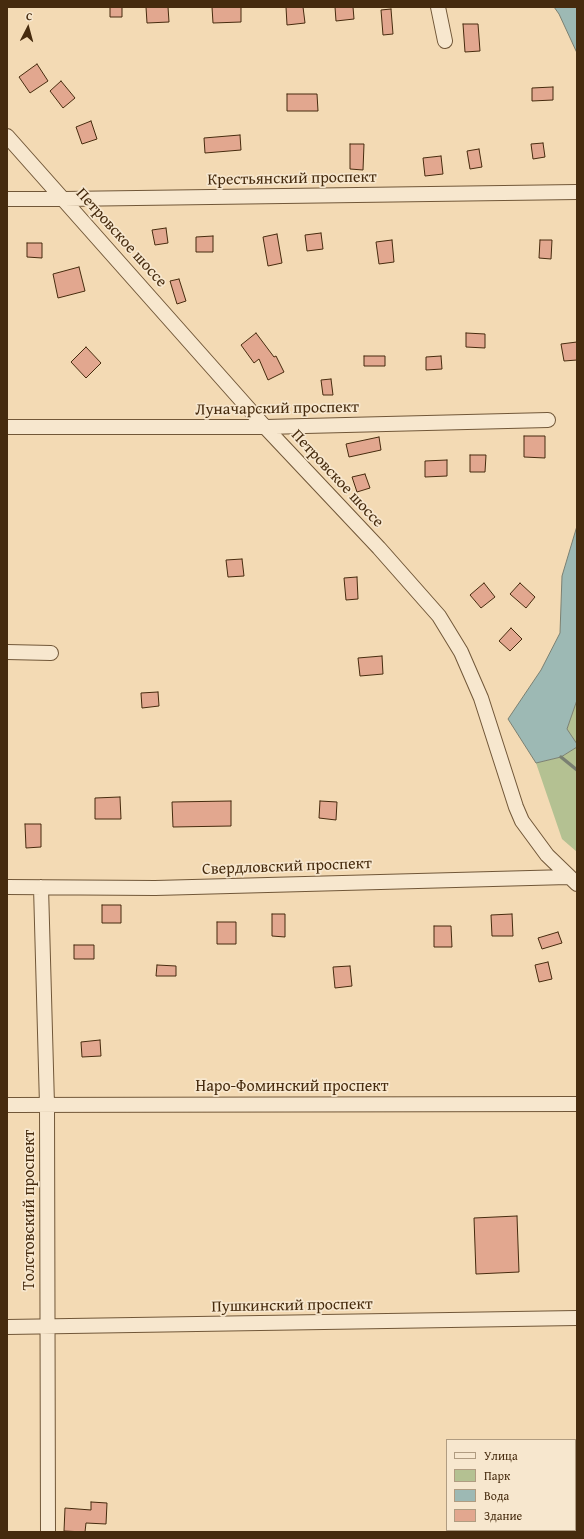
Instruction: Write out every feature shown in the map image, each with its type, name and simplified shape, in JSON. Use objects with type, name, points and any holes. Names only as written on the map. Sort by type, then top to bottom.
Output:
[{"type":"street","points":[[438,7],[445,41]]},
{"type":"street","name":"Петровское шоссе","points":[[7,136],[265,427],[379,548],[439,616],[461,652],[481,698],[516,807],[522,821],[547,855],[573,881]]},
{"type":"street","name":"Крестьянский проспект","points":[[7,199],[577,192]]},
{"type":"street","name":"Луначарский проспект","points":[[7,427],[265,427],[548,420]]},
{"type":"street","points":[[7,652],[51,652]]},
{"type":"street","name":"Свердловский проспект","points":[[7,887],[156,888],[573,881]]},
{"type":"street","name":"Толстовский проспект","points":[[41,887],[47,1104],[48,1532]]},
{"type":"street","name":"Наро-Фоминский проспект","points":[[7,1105],[577,1104]]},
{"type":"street","name":"Пушкинский проспект","points":[[7,1327],[577,1318]]},
{"type":"green space","points":[[577,700],[577,744],[567,729]]},
{"type":"green space","points":[[577,747],[577,852],[562,839],[536,763],[561,757]]},
{"type":"water","points":[[554,7],[577,7],[577,53],[559,14]]},
{"type":"water","points":[[577,526],[577,700],[567,729],[577,744],[577,747],[561,757],[536,763],[508,719],[541,670],[560,633],[562,576]]},
{"type":"building","points":[[110,7],[122,7],[122,17],[110,17]]},
{"type":"building","points":[[146,7],[168,7],[169,22],[147,23]]},
{"type":"building","points":[[212,7],[241,7],[241,22],[213,23]]},
{"type":"building","points":[[286,7],[303,7],[305,23],[287,25]]},
{"type":"building","points":[[335,7],[353,7],[354,19],[336,21]]},
{"type":"building","points":[[391,9],[393,34],[383,35],[381,10]]},
{"type":"building","points":[[463,24],[478,24],[480,51],[465,52]]},
{"type":"building","points":[[37,64],[48,81],[30,93],[19,77]]},
{"type":"building","points":[[61,81],[75,98],[63,108],[50,91]]},
{"type":"building","points":[[553,87],[553,100],[532,101],[532,88]]},
{"type":"building","points":[[287,94],[317,94],[318,111],[287,111]]},
{"type":"building","points":[[91,121],[97,139],[82,144],[76,127]]},
{"type":"building","points":[[240,135],[241,150],[205,153],[204,138]]},
{"type":"building","points":[[543,143],[545,157],[533,159],[531,144]]},
{"type":"building","points":[[350,144],[364,144],[363,170],[350,169]]},
{"type":"building","points":[[479,149],[482,167],[470,169],[467,151]]},
{"type":"building","points":[[441,156],[443,174],[425,176],[423,158]]},
{"type":"building","points":[[166,228],[168,243],[155,245],[152,230]]},
{"type":"building","points":[[321,233],[323,249],[307,251],[305,235]]},
{"type":"building","points":[[277,234],[282,263],[268,266],[263,237]]},
{"type":"building","points":[[213,236],[213,252],[196,252],[196,237]]},
{"type":"building","points":[[392,240],[394,262],[379,264],[376,242]]},
{"type":"building","points":[[540,240],[552,240],[551,259],[539,258]]},
{"type":"building","points":[[27,243],[42,243],[42,258],[27,257]]},
{"type":"building","points":[[79,267],[85,291],[58,298],[53,274]]},
{"type":"building","points":[[179,279],[186,301],[177,304],[170,281]]},
{"type":"building","points":[[256,333],[274,357],[276,356],[284,372],[268,380],[259,359],[254,363],[241,345]]},
{"type":"building","points":[[466,333],[485,334],[485,348],[466,347]]},
{"type":"building","points":[[577,342],[577,360],[564,361],[561,344]]},
{"type":"building","points":[[86,347],[101,363],[86,378],[71,362]]},
{"type":"building","points":[[364,356],[385,356],[385,366],[364,366]]},
{"type":"building","points":[[441,356],[442,369],[426,370],[426,357]]},
{"type":"building","points":[[331,379],[333,395],[323,395],[321,380]]},
{"type":"building","points":[[524,436],[545,436],[545,458],[524,457]]},
{"type":"building","points":[[379,437],[381,450],[349,457],[346,444]]},
{"type":"building","points":[[470,455],[486,455],[485,472],[470,472]]},
{"type":"building","points":[[447,460],[447,476],[425,477],[425,461]]},
{"type":"building","points":[[365,474],[370,488],[357,492],[352,477]]},
{"type":"building","points":[[242,559],[244,576],[228,577],[226,560]]},
{"type":"building","points":[[357,577],[358,599],[346,600],[344,578]]},
{"type":"building","points":[[484,583],[495,597],[481,608],[470,595]]},
{"type":"building","points":[[520,583],[535,597],[526,608],[510,594]]},
{"type":"building","points":[[511,628],[522,639],[510,651],[499,641]]},
{"type":"building","points":[[382,656],[383,674],[360,676],[358,658]]},
{"type":"building","points":[[158,692],[159,706],[142,708],[141,693]]},
{"type":"building","points":[[120,797],[121,819],[95,819],[95,798]]},
{"type":"building","points":[[231,801],[231,826],[173,827],[172,802]]},
{"type":"building","points":[[320,801],[337,802],[336,820],[319,818]]},
{"type":"building","points":[[25,824],[41,824],[41,847],[26,848]]},
{"type":"building","points":[[102,905],[121,905],[121,923],[102,923]]},
{"type":"building","points":[[272,914],[285,914],[285,937],[272,936]]},
{"type":"building","points":[[512,914],[513,936],[492,936],[491,915]]},
{"type":"building","points":[[217,922],[236,922],[236,944],[217,944]]},
{"type":"building","points":[[434,926],[451,926],[452,947],[434,947]]},
{"type":"building","points":[[558,932],[562,943],[542,949],[538,938]]},
{"type":"building","points":[[74,945],[94,945],[94,959],[74,959]]},
{"type":"building","points":[[548,962],[552,979],[539,982],[535,965]]},
{"type":"building","points":[[157,965],[176,966],[176,976],[156,976]]},
{"type":"building","points":[[350,966],[352,986],[335,988],[333,967]]},
{"type":"building","points":[[100,1040],[101,1056],[82,1057],[81,1042]]},
{"type":"building","points":[[517,1216],[519,1272],[476,1274],[474,1218]]},
{"type":"building","points":[[91,1502],[107,1503],[106,1524],[86,1523],[85,1532],[64,1531],[65,1508],[91,1510]]},
{"type":"waterway","points":[[561,757],[577,770]]}]
